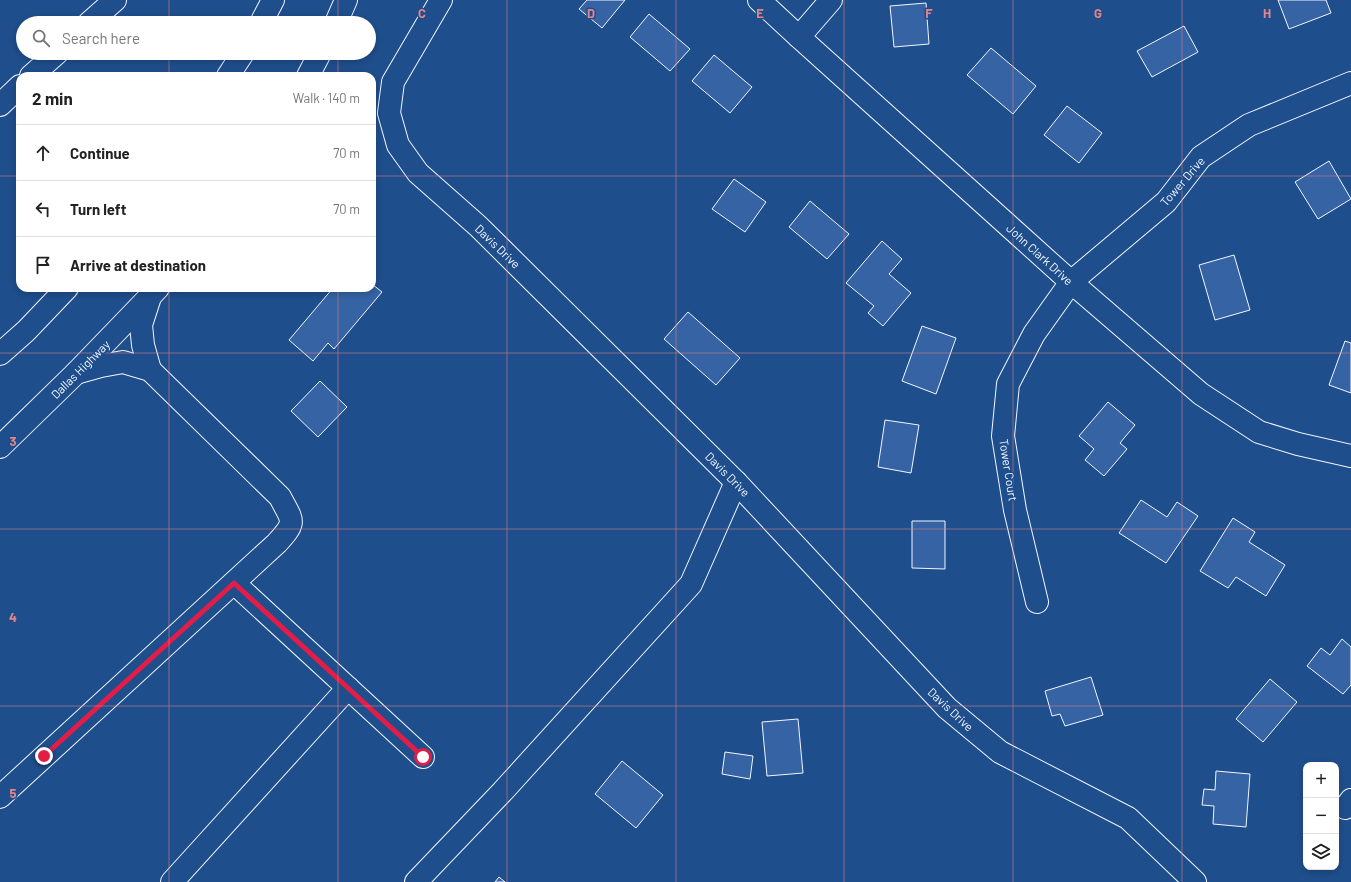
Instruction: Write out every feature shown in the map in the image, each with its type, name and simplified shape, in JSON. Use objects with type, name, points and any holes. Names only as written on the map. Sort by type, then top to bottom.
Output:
[{"type":"street","points":[[97,16],[115,0]]},
{"type":"street","points":[[265,16],[273,0]]},
{"type":"street","points":[[339,16],[346,0]]},
{"type":"street","name":"Davis Drive","points":[[441,0],[393,82],[389,113],[398,145],[418,173],[478,226],[736,482],[947,708],[1000,752],[1128,818],[1195,882]]},
{"type":"street","name":"John Clark Drive","points":[[759,0],[1071,282],[1201,394],[1260,432],[1298,444],[1351,456]]},
{"type":"street","points":[[799,37],[831,0]]},
{"type":"street","points":[[36,72],[49,60]]},
{"type":"street","points":[[231,72],[239,60]]},
{"type":"street","points":[[310,72],[316,60]]},
{"type":"street","name":"Tower Drive","points":[[1071,282],[1166,202],[1201,158],[1249,125],[1351,83]]},
{"type":"street","points":[[0,105],[16,90]]},
{"type":"street","name":"Tower Court","points":[[1037,602],[1015,510],[1003,436],[1008,384],[1034,334],[1071,282]]},
{"type":"street","points":[[0,354],[26,331],[63,292]]},
{"type":"street","points":[[150,370],[143,345],[142,325],[154,293]]},
{"type":"street","name":"Dallas Highway","points":[[0,447],[76,373],[154,293]]},
{"type":"street","points":[[0,797],[234,583],[290,529],[291,518],[280,497],[150,370],[123,362],[76,373]]},
{"type":"street","points":[[416,882],[503,791],[691,584],[736,482]]},
{"type":"street","points":[[234,583],[423,757]]},
{"type":"street","points":[[172,882],[348,688]]},
{"type":"building","points":[[587,0],[625,0],[602,28],[579,9]]},
{"type":"building","points":[[1278,0],[1326,0],[1331,13],[1289,29]]},
{"type":"building","points":[[926,3],[929,44],[894,47],[890,6]]},
{"type":"building","points":[[649,14],[690,49],[670,71],[630,37]]},
{"type":"building","points":[[1184,26],[1198,52],[1152,77],[1137,51]]},
{"type":"building","points":[[991,48],[1036,86],[1013,114],[967,75]]},
{"type":"building","points":[[714,55],[752,87],[730,113],[692,81]]},
{"type":"building","points":[[1067,106],[1102,133],[1079,163],[1044,135]]},
{"type":"building","points":[[1329,161],[1351,199],[1318,219],[1295,182]]},
{"type":"building","points":[[734,179],[766,202],[745,232],[712,209]]},
{"type":"building","points":[[810,201],[849,234],[827,259],[789,227]]},
{"type":"building","points":[[882,241],[902,259],[889,274],[911,293],[883,326],[868,313],[874,306],[846,283]]},
{"type":"building","points":[[1234,255],[1250,310],[1215,320],[1199,265]]},
{"type":"building","points":[[376,287],[382,292],[334,349],[328,343],[313,361],[289,340],[330,292],[376,292]]},
{"type":"building","points":[[688,312],[740,358],[716,385],[664,339]]},
{"type":"building","points":[[922,326],[956,338],[936,394],[902,381]]},
{"type":"building","points":[[1345,341],[1351,343],[1351,393],[1329,385]]},
{"type":"building","points":[[320,381],[347,407],[318,437],[291,411]]},
{"type":"building","points":[[1108,402],[1135,425],[1120,443],[1127,449],[1104,476],[1085,460],[1094,449],[1079,436]]},
{"type":"building","points":[[885,420],[919,425],[911,473],[878,467]]},
{"type":"building","points":[[1141,500],[1167,517],[1177,502],[1198,516],[1166,563],[1119,533]]},
{"type":"building","points":[[1233,518],[1255,532],[1249,542],[1285,565],[1266,596],[1236,577],[1228,588],[1200,571]]},
{"type":"building","points":[[912,521],[945,521],[945,569],[912,568]]},
{"type":"building","points":[[1342,639],[1351,647],[1351,685],[1343,694],[1307,666],[1321,648],[1330,655]]},
{"type":"building","points":[[1091,677],[1103,715],[1065,726],[1060,714],[1052,716],[1045,691]]},
{"type":"building","points":[[1270,679],[1297,702],[1263,742],[1236,719]]},
{"type":"building","points":[[798,719],[803,773],[767,776],[762,722]]},
{"type":"building","points":[[725,752],[753,756],[750,779],[722,774]]},
{"type":"building","points":[[622,761],[663,795],[636,828],[595,794]]},
{"type":"building","points":[[1216,771],[1250,774],[1246,827],[1213,824],[1214,806],[1202,805],[1204,789],[1215,790]]},
{"type":"building","points":[[499,877],[505,882],[495,882]]},
{"type":"route","points":[[44,756],[234,583],[423,757]]}]
